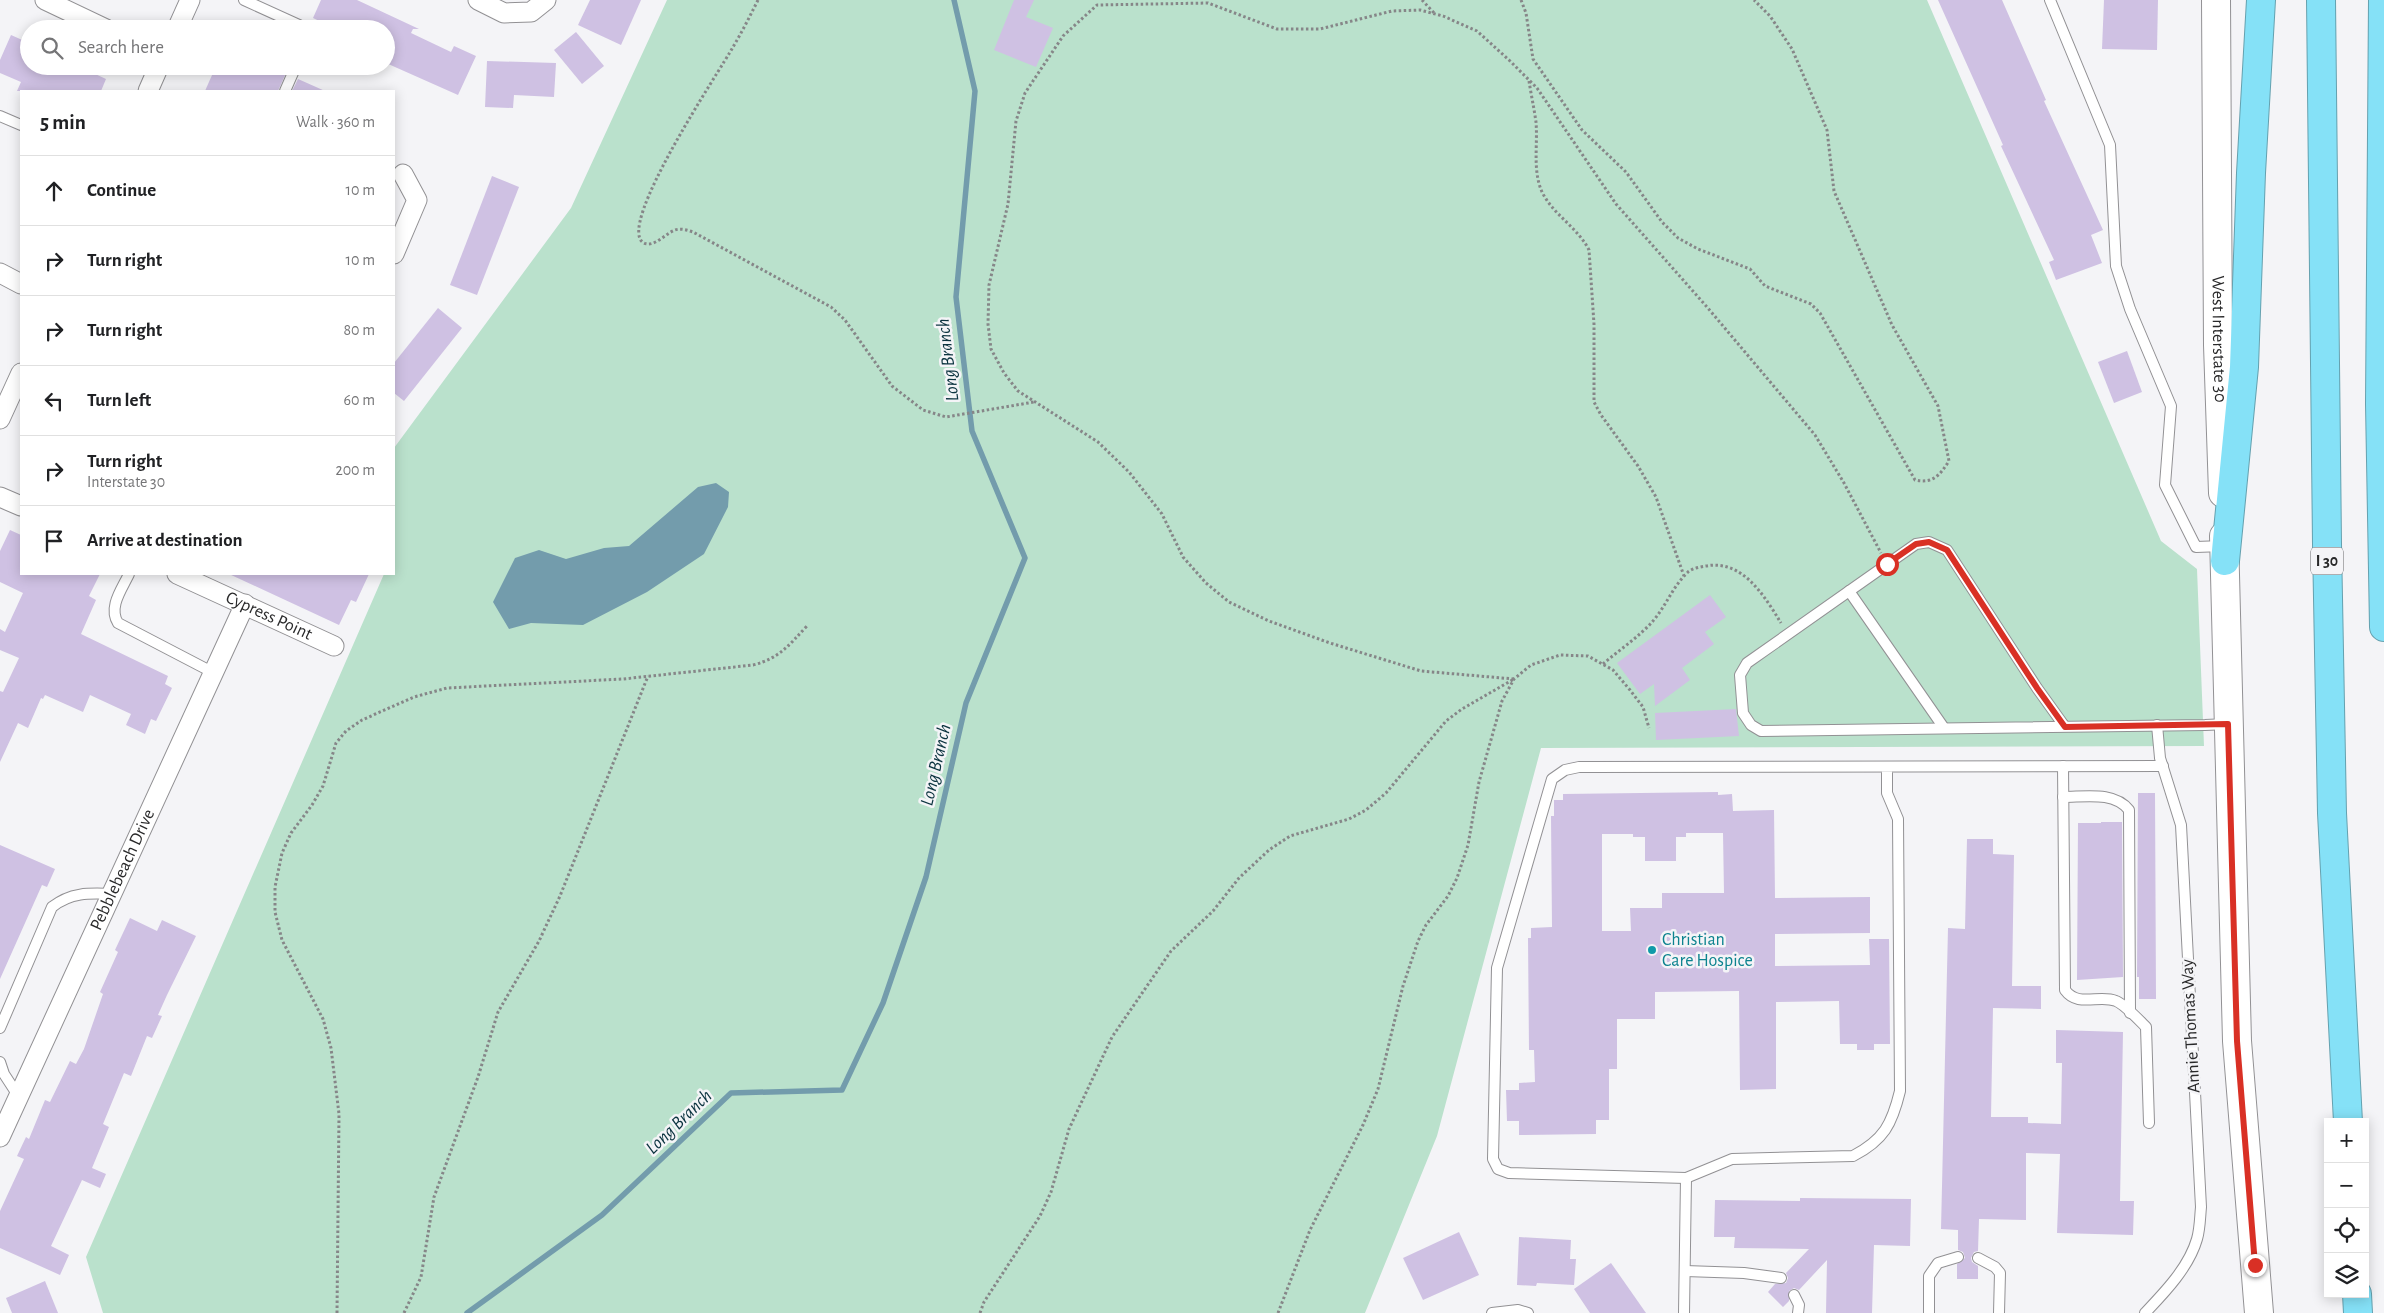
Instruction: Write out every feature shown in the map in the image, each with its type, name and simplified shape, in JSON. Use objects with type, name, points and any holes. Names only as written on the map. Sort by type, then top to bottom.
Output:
[{"type":"highway","points":[[2225,554],[2244,366],[2260,0]]},
{"type":"highway","name":"I 30","points":[[2321,0],[2332,793],[2348,1118]]},
{"type":"highway","points":[[2382,0],[2380,404],[2384,627]]},
{"type":"highway","points":[[2357,1298],[2358,1313]]},
{"type":"main road","name":"West Interstate 30","points":[[2216,0],[2218,345],[2237,1041],[2259,1313]]},
{"type":"street","points":[[45,0],[87,20]]},
{"type":"street","points":[[181,20],[190,0]]},
{"type":"street","points":[[478,0],[504,13],[531,12],[546,0]]},
{"type":"street","points":[[148,90],[155,75]]},
{"type":"street","points":[[395,252],[417,200],[403,174]]},
{"type":"street","points":[[0,274],[20,284]]},
{"type":"street","points":[[0,419],[20,374]]},
{"type":"street","points":[[0,496],[20,506]]},
{"type":"street","name":"Cypress Point","points":[[178,575],[334,646]]},
{"type":"street","name":"Pebblebeach Drive","points":[[0,1137],[245,604]]},
{"type":"lane","points":[[244,0],[290,20]]},
{"type":"lane","points":[[2050,0],[2110,145],[2116,266],[2130,309],[2171,406],[2165,485],[2196,547],[2225,554]]},
{"type":"lane","points":[[285,90],[292,75]]},
{"type":"lane","points":[[0,116],[20,125]]},
{"type":"lane","points":[[2065,727],[2037,688],[1947,550],[1929,542],[1916,544],[1887,564],[1747,663],[1740,675],[1742,713],[1750,725],[1761,731],[2065,727],[2228,724]]},
{"type":"lane","points":[[129,575],[114,605],[114,616],[118,623],[214,673]]},
{"type":"lane","points":[[1849,591],[1944,728]]},
{"type":"lane","name":"Annie Thomas Way","points":[[2145,1313],[2167,1289],[2187,1261],[2197,1239],[2201,1207],[2181,825],[2163,766],[2157,725]]},
{"type":"lane","points":[[1887,766],[1887,793],[1898,819],[1900,1091],[1894,1116],[1885,1132],[1867,1149],[1853,1156],[1732,1159],[1686,1178],[1509,1174],[1498,1169],[1493,1159],[1496,968],[1552,779],[1565,770],[1579,766],[1887,766],[2063,766],[2109,766],[2163,766]]},
{"type":"lane","points":[[2063,766],[2064,990],[2069,996],[2076,999],[2116,1001],[2146,1027],[2149,1123]]},
{"type":"lane","points":[[2063,797],[2110,797],[2124,804],[2129,810],[2130,1013]]},
{"type":"lane","points":[[0,1028],[52,907],[64,898],[81,893],[113,894]]},
{"type":"lane","points":[[0,1062],[4,1074],[19,1097]]},
{"type":"lane","points":[[1684,1313],[1686,1178]]},
{"type":"lane","points":[[1929,1313],[1929,1276],[1938,1263],[1958,1257]]},
{"type":"lane","points":[[1978,1258],[1996,1267],[2000,1273],[1998,1313]]},
{"type":"lane","points":[[1685,1271],[1744,1273],[1781,1278]]},
{"type":"lane","points":[[1794,1295],[1798,1305],[1798,1313]]},
{"type":"lane","points":[[1492,1313],[1518,1310],[1528,1313]]},
{"type":"path","points":[[758,0],[734,47],[667,157],[649,194],[638,228],[639,238],[644,243],[651,244],[675,230],[683,229],[693,232],[831,307],[845,320],[892,386],[923,410],[946,417],[1034,402]]},
{"type":"path","points":[[1422,0],[1435,14]]},
{"type":"path","points":[[1521,0],[1526,13],[1533,59],[1582,130],[1626,172],[1662,222],[1678,238],[1698,249],[1750,269],[1765,286],[1810,304],[1820,312],[1915,480],[1925,482],[1938,477],[1949,461],[1938,406],[1892,324],[1834,191],[1827,130],[1792,48],[1770,16],[1754,0]]},
{"type":"path","points":[[1514,679],[1421,671],[1330,643],[1268,621],[1230,602],[1206,582],[1183,557],[1162,514],[1129,472],[1098,442],[1018,392],[1004,374],[991,349],[988,324],[990,285],[1008,204],[1016,121],[1025,94],[1063,36],[1097,5],[1208,3],[1277,29],[1320,29],[1392,11],[1420,10],[1435,14],[1477,32],[1536,88],[1616,204],[1707,307],[1815,435],[1844,483],[1887,564]]},
{"type":"path","points":[[1529,80],[1536,123],[1538,176],[1542,192],[1550,206],[1584,242],[1589,250],[1594,324],[1594,402],[1638,466],[1656,497],[1684,576]]},
{"type":"path","points":[[1603,664],[1652,622],[1675,585],[1691,569],[1711,565],[1730,568],[1746,577],[1764,596],[1788,634]]},
{"type":"path","points":[[337,1313],[339,1114],[331,1048],[323,1018],[282,940],[275,912],[275,888],[282,853],[291,832],[312,805],[323,786],[333,748],[346,731],[362,720],[414,697],[446,688],[648,676],[767,661],[780,654],[807,626]]},
{"type":"path","points":[[980,1313],[984,1302],[1040,1216],[1051,1192],[1069,1129],[1112,1037],[1171,951],[1213,911],[1239,878],[1269,850],[1290,836],[1349,819],[1366,810],[1386,793],[1446,721],[1462,709],[1514,679],[1531,665],[1560,655],[1588,656],[1613,670],[1643,707],[1650,728]]},
{"type":"path","points":[[404,1313],[421,1277],[434,1197],[478,1077],[498,1012],[539,941],[560,896],[648,676]]},
{"type":"path","points":[[1278,1313],[1310,1230],[1363,1125],[1378,1089],[1402,986],[1418,941],[1426,925],[1448,896],[1457,878],[1468,845],[1479,782],[1502,701],[1514,679]]},
{"type":"green space","points":[[667,0],[1927,0],[2161,541],[2197,569],[2204,746],[1541,748],[1437,1136],[1365,1313],[103,1313],[86,1257],[384,575],[395,575],[395,447],[571,208]]},
{"type":"water","points":[[716,483],[729,492],[728,507],[704,554],[647,592],[583,625],[531,623],[509,629],[493,602],[515,558],[539,550],[566,559],[604,548],[629,546],[698,487]]},
{"type":"building","points":[[321,0],[357,0],[419,29],[413,29],[411,33],[451,52],[454,46],[476,56],[458,95],[395,67],[395,20],[317,20],[313,18]]},
{"type":"building","points":[[590,0],[641,0],[621,45],[578,25]]},
{"type":"building","points":[[1014,0],[1034,0],[1026,17],[1053,28],[1036,67],[994,50]]},
{"type":"building","points":[[1938,0],[2002,0],[2046,100],[2044,101],[2103,230],[2091,235],[2102,263],[2056,280],[2049,262],[2054,260],[2001,146],[2003,145]]},
{"type":"building","points":[[2104,0],[2158,0],[2157,50],[2102,49]]},
{"type":"building","points":[[576,32],[604,66],[582,84],[554,50]]},
{"type":"building","points":[[11,35],[20,39],[20,75],[97,75],[106,79],[101,90],[17,91],[21,82],[0,73],[0,60]]},
{"type":"building","points":[[487,61],[556,63],[554,97],[514,95],[513,108],[485,107]]},
{"type":"building","points":[[212,75],[285,75],[278,90],[205,90]]},
{"type":"building","points":[[298,79],[323,90],[292,90]]},
{"type":"building","points":[[492,176],[519,187],[477,295],[450,285]]},
{"type":"building","points":[[438,308],[462,328],[404,401],[395,394],[395,362]]},
{"type":"building","points":[[2127,351],[2142,392],[2114,403],[2098,362]]},
{"type":"building","points":[[10,530],[20,535],[20,575],[100,575],[89,596],[96,600],[81,634],[168,676],[165,684],[172,688],[156,721],[151,719],[145,734],[126,725],[131,714],[90,695],[83,712],[45,695],[43,699],[41,698],[28,728],[18,723],[0,762],[0,691],[3,692],[19,658],[0,650],[0,629],[5,632],[23,593],[0,582],[0,551]]},
{"type":"building","points":[[231,575],[369,575],[356,602],[351,600],[339,625]]},
{"type":"building","points":[[1710,595],[1726,617],[1705,632],[1714,644],[1682,668],[1690,680],[1655,706],[1654,684],[1640,694],[1617,663]]},
{"type":"building","points":[[1736,709],[1739,736],[1656,740],[1655,713]]},
{"type":"building","name":"Christian Care Hospice","points":[[1718,792],[1718,795],[1732,794],[1733,811],[1774,810],[1775,898],[1870,897],[1870,933],[1775,934],[1775,966],[1870,965],[1869,939],[1889,939],[1890,1044],[1874,1044],[1874,1050],[1857,1050],[1857,1044],[1840,1044],[1839,1001],[1776,1002],[1776,1089],[1740,1090],[1739,991],[1655,992],[1655,1019],[1617,1019],[1617,1069],[1609,1069],[1609,1120],[1596,1120],[1596,1134],[1519,1135],[1519,1121],[1507,1121],[1506,1090],[1519,1090],[1519,1083],[1535,1082],[1534,1050],[1529,1050],[1528,938],[1531,938],[1531,928],[1552,927],[1551,816],[1554,816],[1554,800],[1563,800],[1563,794]],"holes":[[[1686,833],[1723,833],[1724,893],[1662,893],[1662,908],[1630,908],[1631,931],[1602,931],[1602,834],[1633,834],[1633,837],[1645,837],[1645,861],[1676,861],[1676,837],[1686,837]]]},
{"type":"building","points":[[2138,793],[2155,793],[2156,999],[2139,999],[2139,977],[2137,977]]},
{"type":"building","points":[[2122,822],[2123,977],[2077,980],[2078,823]]},
{"type":"building","points":[[1967,839],[1993,839],[1993,854],[2014,855],[2012,986],[2041,986],[2041,1009],[1993,1008],[1991,1117],[2028,1117],[2028,1123],[2061,1124],[2062,1063],[2056,1063],[2056,1030],[2123,1032],[2120,1201],[2134,1201],[2133,1235],[2057,1233],[2060,1154],[2026,1153],[2026,1220],[1979,1219],[1978,1251],[1974,1252],[1971,1258],[1972,1262],[1978,1266],[1978,1279],[1957,1279],[1957,1264],[1965,1258],[1963,1252],[1958,1250],[1958,1230],[1941,1229],[1948,928],[1965,929]]},
{"type":"building","points":[[0,845],[55,869],[47,887],[42,885],[0,979]]},
{"type":"building","points":[[130,918],[157,931],[162,920],[196,936],[158,1015],[162,1016],[152,1038],[147,1036],[131,1076],[124,1073],[103,1124],[109,1127],[92,1168],[106,1174],[100,1188],[82,1180],[51,1246],[69,1255],[60,1275],[0,1248],[0,1211],[24,1159],[17,1156],[26,1137],[29,1139],[45,1100],[50,1102],[70,1061],[76,1064],[84,1049],[103,994],[100,992],[118,952],[115,950]]},
{"type":"building","points":[[1800,1198],[1911,1199],[1910,1246],[1874,1245],[1872,1313],[1826,1313],[1827,1260],[1799,1290],[1794,1288],[1789,1291],[1789,1301],[1783,1307],[1768,1292],[1775,1284],[1786,1283],[1788,1278],[1786,1273],[1809,1249],[1734,1248],[1735,1237],[1714,1237],[1715,1200],[1800,1201]]},
{"type":"building","points":[[1459,1232],[1479,1275],[1423,1300],[1403,1258]]},
{"type":"building","points":[[1519,1237],[1571,1240],[1570,1259],[1576,1259],[1574,1285],[1537,1283],[1536,1286],[1517,1285]]},
{"type":"building","points":[[1611,1263],[1646,1313],[1590,1313],[1574,1289]]},
{"type":"building","points":[[45,1281],[58,1313],[12,1313],[6,1298]]},
{"type":"waterway","name":"Long Branch","points":[[467,1313],[602,1215],[731,1093],[842,1090],[883,1003],[926,877],[966,703],[1025,558],[972,431],[956,297],[975,91],[954,0]]},
{"type":"place","name":"Christian Care Hospice","points":[[1652,950]]},
{"type":"route","points":[[1887,564],[1916,544],[1929,542],[1947,550],[2037,688],[2065,727],[2228,724],[2237,1041],[2255,1265]]}]
